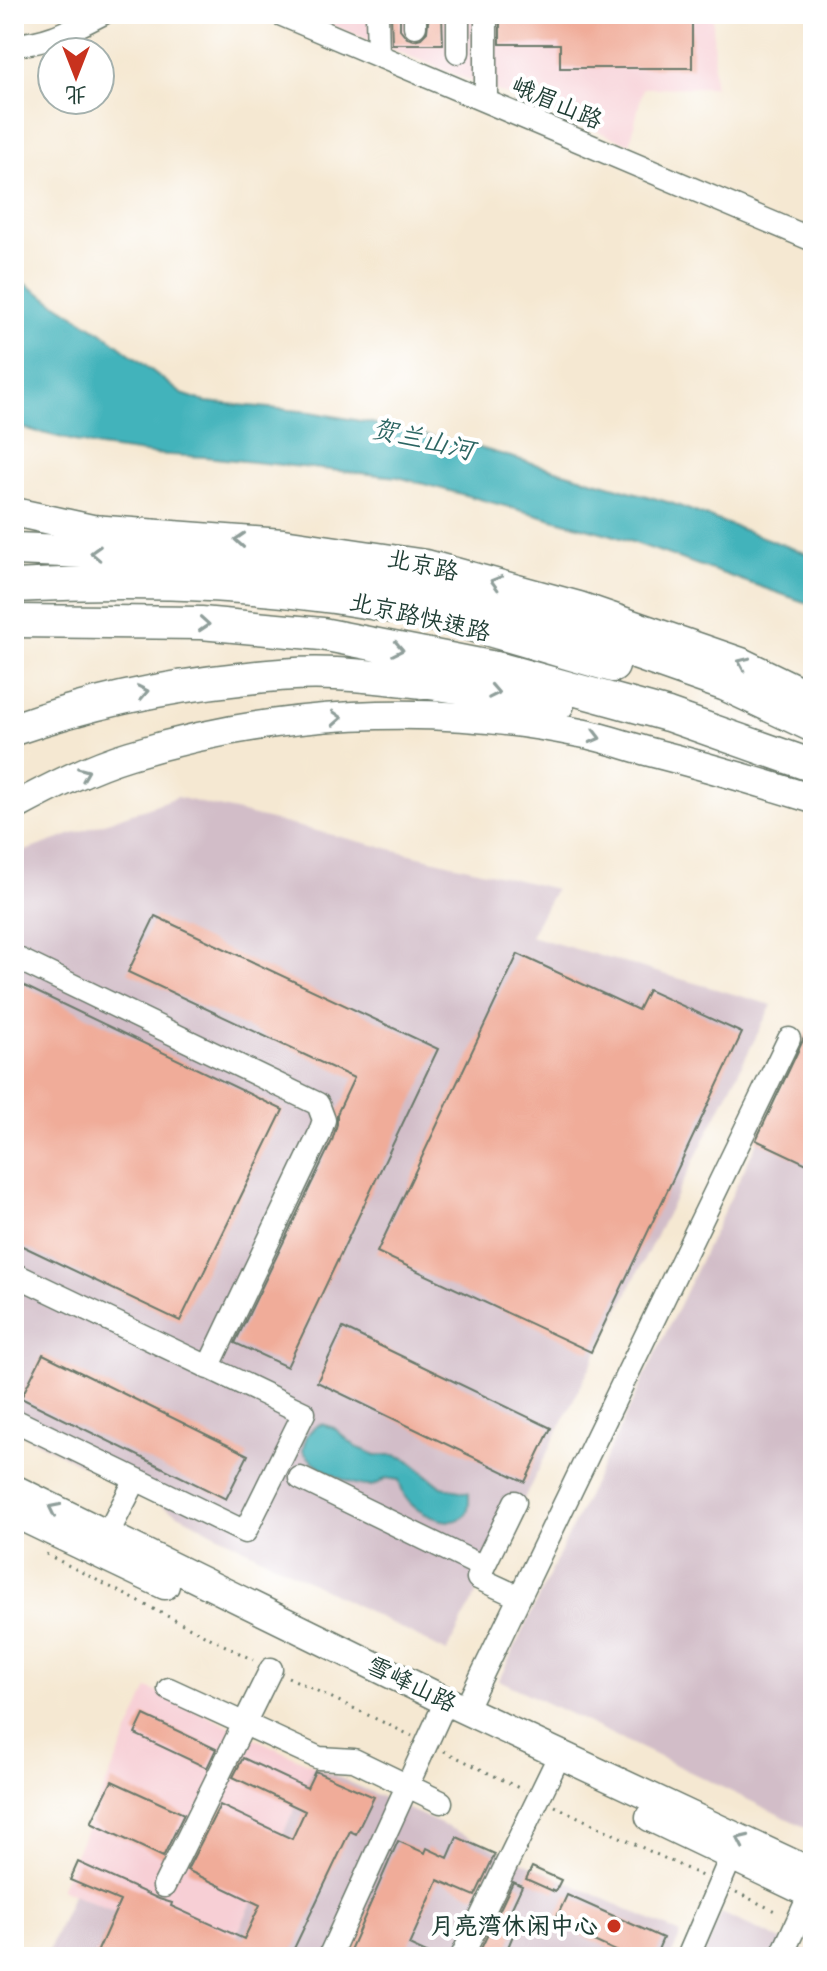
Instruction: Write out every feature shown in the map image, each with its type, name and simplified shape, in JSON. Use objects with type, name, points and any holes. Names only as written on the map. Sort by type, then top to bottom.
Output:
[{"type":"highway","points":[[14,548],[278,564],[331,584],[402,583],[518,612],[726,685],[813,729]]},
{"type":"highway","name":"北京路快速路","points":[[14,586],[97,582],[331,584]]},
{"type":"highway","name":"北京路快速路","points":[[14,621],[201,623],[322,634],[500,669],[668,715],[813,766]]},
{"type":"highway","points":[[14,729],[85,705],[147,691],[266,676],[333,674],[473,688],[604,713],[777,753]]},
{"type":"main road","name":"北京路","points":[[14,512],[92,529],[283,543],[426,564],[579,606],[653,631],[741,662],[813,697]]},
{"type":"main road","points":[[14,807],[51,787],[128,755],[216,734],[303,720],[397,715],[491,718],[581,733],[729,772],[813,799]]},
{"type":"main road","name":"雪峰山路","points":[[14,1489],[812,1887]]},
{"type":"main road","name":"雪峰山路","points":[[14,1513],[450,1709]]},
{"type":"main road","name":"雪峰山路","points":[[556,1762],[731,1857],[812,1887]]},
{"type":"street","points":[[14,44],[26,45],[51,39],[64,23],[102,14]]},
{"type":"street","name":"峨眉山路","points":[[280,14],[813,240]]},
{"type":"street","points":[[377,14],[378,55]]},
{"type":"street","points":[[458,14],[458,52]]},
{"type":"street","points":[[486,14],[486,101]]},
{"type":"street","points":[[14,957],[318,1104],[324,1120],[319,1135],[208,1368]]},
{"type":"street","points":[[329,1957],[408,1786],[450,1709],[519,1597],[789,1039]]},
{"type":"street","points":[[14,1274],[304,1413],[245,1532],[14,1420]]},
{"type":"street","points":[[300,1478],[483,1567]]},
{"type":"street","points":[[107,1535],[136,1479]]},
{"type":"street","points":[[515,1502],[478,1578],[519,1597]]},
{"type":"street","points":[[164,1886],[271,1669]]},
{"type":"street","points":[[169,1689],[319,1758],[354,1760],[441,1802]]},
{"type":"street","points":[[462,1956],[556,1762]]},
{"type":"street","points":[[688,1957],[731,1857]]},
{"type":"street","points":[[781,1957],[812,1887]]},
{"type":"shaded area","points":[[304,14],[713,14],[714,87],[643,88],[630,144]]},
{"type":"shaded area","points":[[177,797],[555,889],[530,936],[772,1005],[447,1652],[14,1430],[14,855]]},
{"type":"shaded area","points":[[813,1026],[813,1831],[499,1680]]},
{"type":"shaded area","points":[[148,1688],[314,1766],[227,1957],[60,1889]]},
{"type":"shaded area","points":[[314,1766],[681,1934],[671,1957],[227,1957]]},
{"type":"shaded area","points":[[73,1894],[221,1957],[46,1957]]},
{"type":"shaded area","points":[[721,1913],[813,1954],[813,1957],[703,1957]]},
{"type":"water","name":"贺兰山河","points":[[14,277],[107,336],[182,394],[206,402],[311,412],[476,447],[671,503],[813,556],[813,605],[612,535],[398,477],[99,447],[14,426]]},
{"type":"water","points":[[321,1424],[334,1428],[356,1447],[376,1455],[395,1455],[407,1459],[442,1487],[469,1493],[467,1512],[456,1520],[440,1520],[410,1503],[399,1480],[386,1478],[367,1486],[347,1481],[325,1470],[303,1451],[308,1434]]},
{"type":"building","points":[[391,14],[400,14],[400,29],[407,38],[414,40],[427,32],[429,14],[442,14],[443,44],[392,44]]},
{"type":"building","points":[[500,14],[692,14],[692,68],[560,68],[560,44],[500,44]]},
{"type":"building","points":[[155,916],[438,1049],[287,1367],[235,1343],[332,1141],[337,1114],[354,1078],[128,972]]},
{"type":"building","points":[[518,954],[638,1010],[648,990],[742,1033],[591,1352],[377,1252]]},
{"type":"building","points":[[14,981],[283,1110],[180,1321],[14,1242]]},
{"type":"building","points":[[813,1019],[813,1167],[756,1140]]},
{"type":"building","points":[[343,1328],[551,1428],[525,1482],[317,1382]]},
{"type":"building","points":[[43,1354],[248,1455],[226,1499],[21,1398]]},
{"type":"building","points":[[144,1715],[216,1749],[207,1768],[135,1734]]},
{"type":"building","points":[[243,1758],[307,1788],[315,1771],[374,1797],[356,1834],[350,1831],[290,1957],[95,1957],[120,1901],[70,1880],[78,1862],[244,1939],[260,1905],[187,1870],[220,1805],[292,1839],[305,1811],[233,1777]]},
{"type":"building","points":[[112,1781],[184,1814],[163,1857],[91,1823]]},
{"type":"building","points":[[457,1837],[495,1854],[475,1896],[438,1880],[409,1945],[435,1957],[347,1957],[398,1841],[425,1853],[427,1848],[448,1858]]},
{"type":"building","points":[[532,1867],[561,1880],[555,1892],[526,1879]]},
{"type":"building","points":[[513,1882],[522,1886],[508,1916],[519,1921],[504,1957],[477,1957]]},
{"type":"building","points":[[567,1895],[663,1938],[655,1957],[629,1957],[554,1923]]},
{"type":"place","name":"月亮湾休闲中心","points":[[614,1926]]}]
